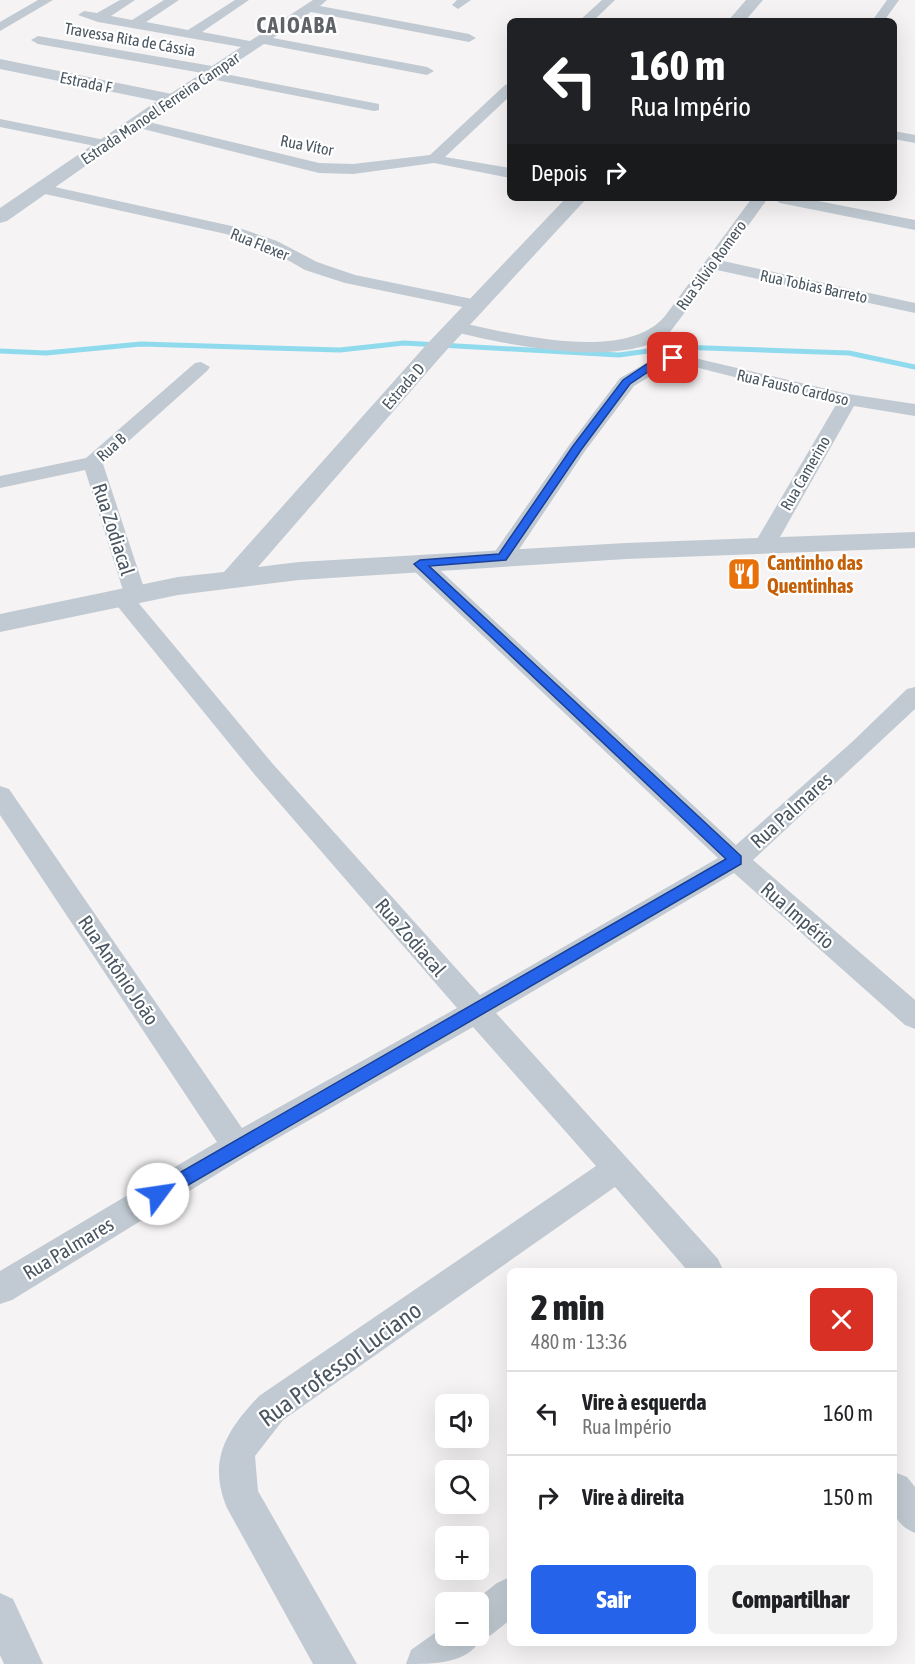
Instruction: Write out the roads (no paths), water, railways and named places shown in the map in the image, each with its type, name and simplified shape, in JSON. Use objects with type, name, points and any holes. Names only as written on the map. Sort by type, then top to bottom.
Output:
[{"type":"street","points":[[0,27],[47,0]]},
{"type":"street","points":[[98,18],[129,0]]},
{"type":"street","points":[[134,24],[173,0]]},
{"type":"street","points":[[191,34],[243,0]]},
{"type":"street","name":"Estrada Manoel Ferreira Campar","points":[[0,217],[321,0]]},
{"type":"street","points":[[588,18],[609,0]]},
{"type":"street","points":[[739,18],[755,0]]},
{"type":"street","points":[[880,18],[892,0]]},
{"type":"street","points":[[309,9],[470,38]]},
{"type":"street","points":[[84,15],[427,71]]},
{"type":"street","name":"Travessa Rita de Cássia","points":[[38,40],[213,73],[374,107]]},
{"type":"street","name":"Estrada F","points":[[0,64],[172,99]]},
{"type":"street","points":[[434,159],[507,91]]},
{"type":"street","name":"Rua Vítor","points":[[136,123],[330,169],[353,169],[434,159],[507,172]]},
{"type":"street","points":[[4,127],[105,144]]},
{"type":"street","points":[[897,136],[915,139]]},
{"type":"street","name":"Rua Flexer","points":[[41,189],[230,230],[271,244],[311,266],[351,279],[477,305]]},
{"type":"street","name":"Estrada D","points":[[234,578],[448,337],[574,201]]},
{"type":"street","name":"Rua Silvio Romero","points":[[448,337],[586,346],[635,342],[653,337],[661,331],[713,264],[758,201]]},
{"type":"street","points":[[795,201],[915,225]]},
{"type":"street","name":"Rua Tobias Barreto","points":[[713,264],[915,308]]},
{"type":"street","name":"Rua Fausto Cardoso","points":[[502,558],[577,448],[627,382],[651,366],[673,358],[848,400],[915,410]]},
{"type":"street","name":"Rua B","points":[[0,482],[93,463],[201,367]]},
{"type":"street","name":"Rua Camerino","points":[[764,546],[848,400]]},
{"type":"street","name":"Rua Zodiacal","points":[[93,463],[129,596],[175,664],[476,1012],[705,1268]]},
{"type":"street","points":[[0,623],[129,596],[234,578],[502,558],[915,540]]},
{"type":"street","name":"Rua Império","points":[[420,564],[736,860],[915,1017]]},
{"type":"street","name":"Rua Palmares","points":[[0,1289],[237,1146],[476,1012],[736,860],[861,748],[915,695]]},
{"type":"street","name":"Rua Antônio João","points":[[0,795],[237,1146]]},
{"type":"street","name":"Rua Professor Luciano","points":[[338,1664],[329,1655],[240,1494],[237,1453],[249,1432],[271,1408],[618,1168]]},
{"type":"street","points":[[897,1494],[915,1515]]},
{"type":"street","points":[[489,1613],[507,1598]]},
{"type":"street","points":[[0,1612],[24,1664]]},
{"type":"street","points":[[425,1664],[449,1646]]},
{"type":"waterway","points":[[0,351],[46,353],[141,344],[340,350],[404,343],[619,355],[677,347],[849,353],[915,367]]},
{"type":"place","name":"Cantinho das Quentinhas","points":[[744,574]]},
{"type":"district","name":"CAIOABA","points":[[297,25]]}]
